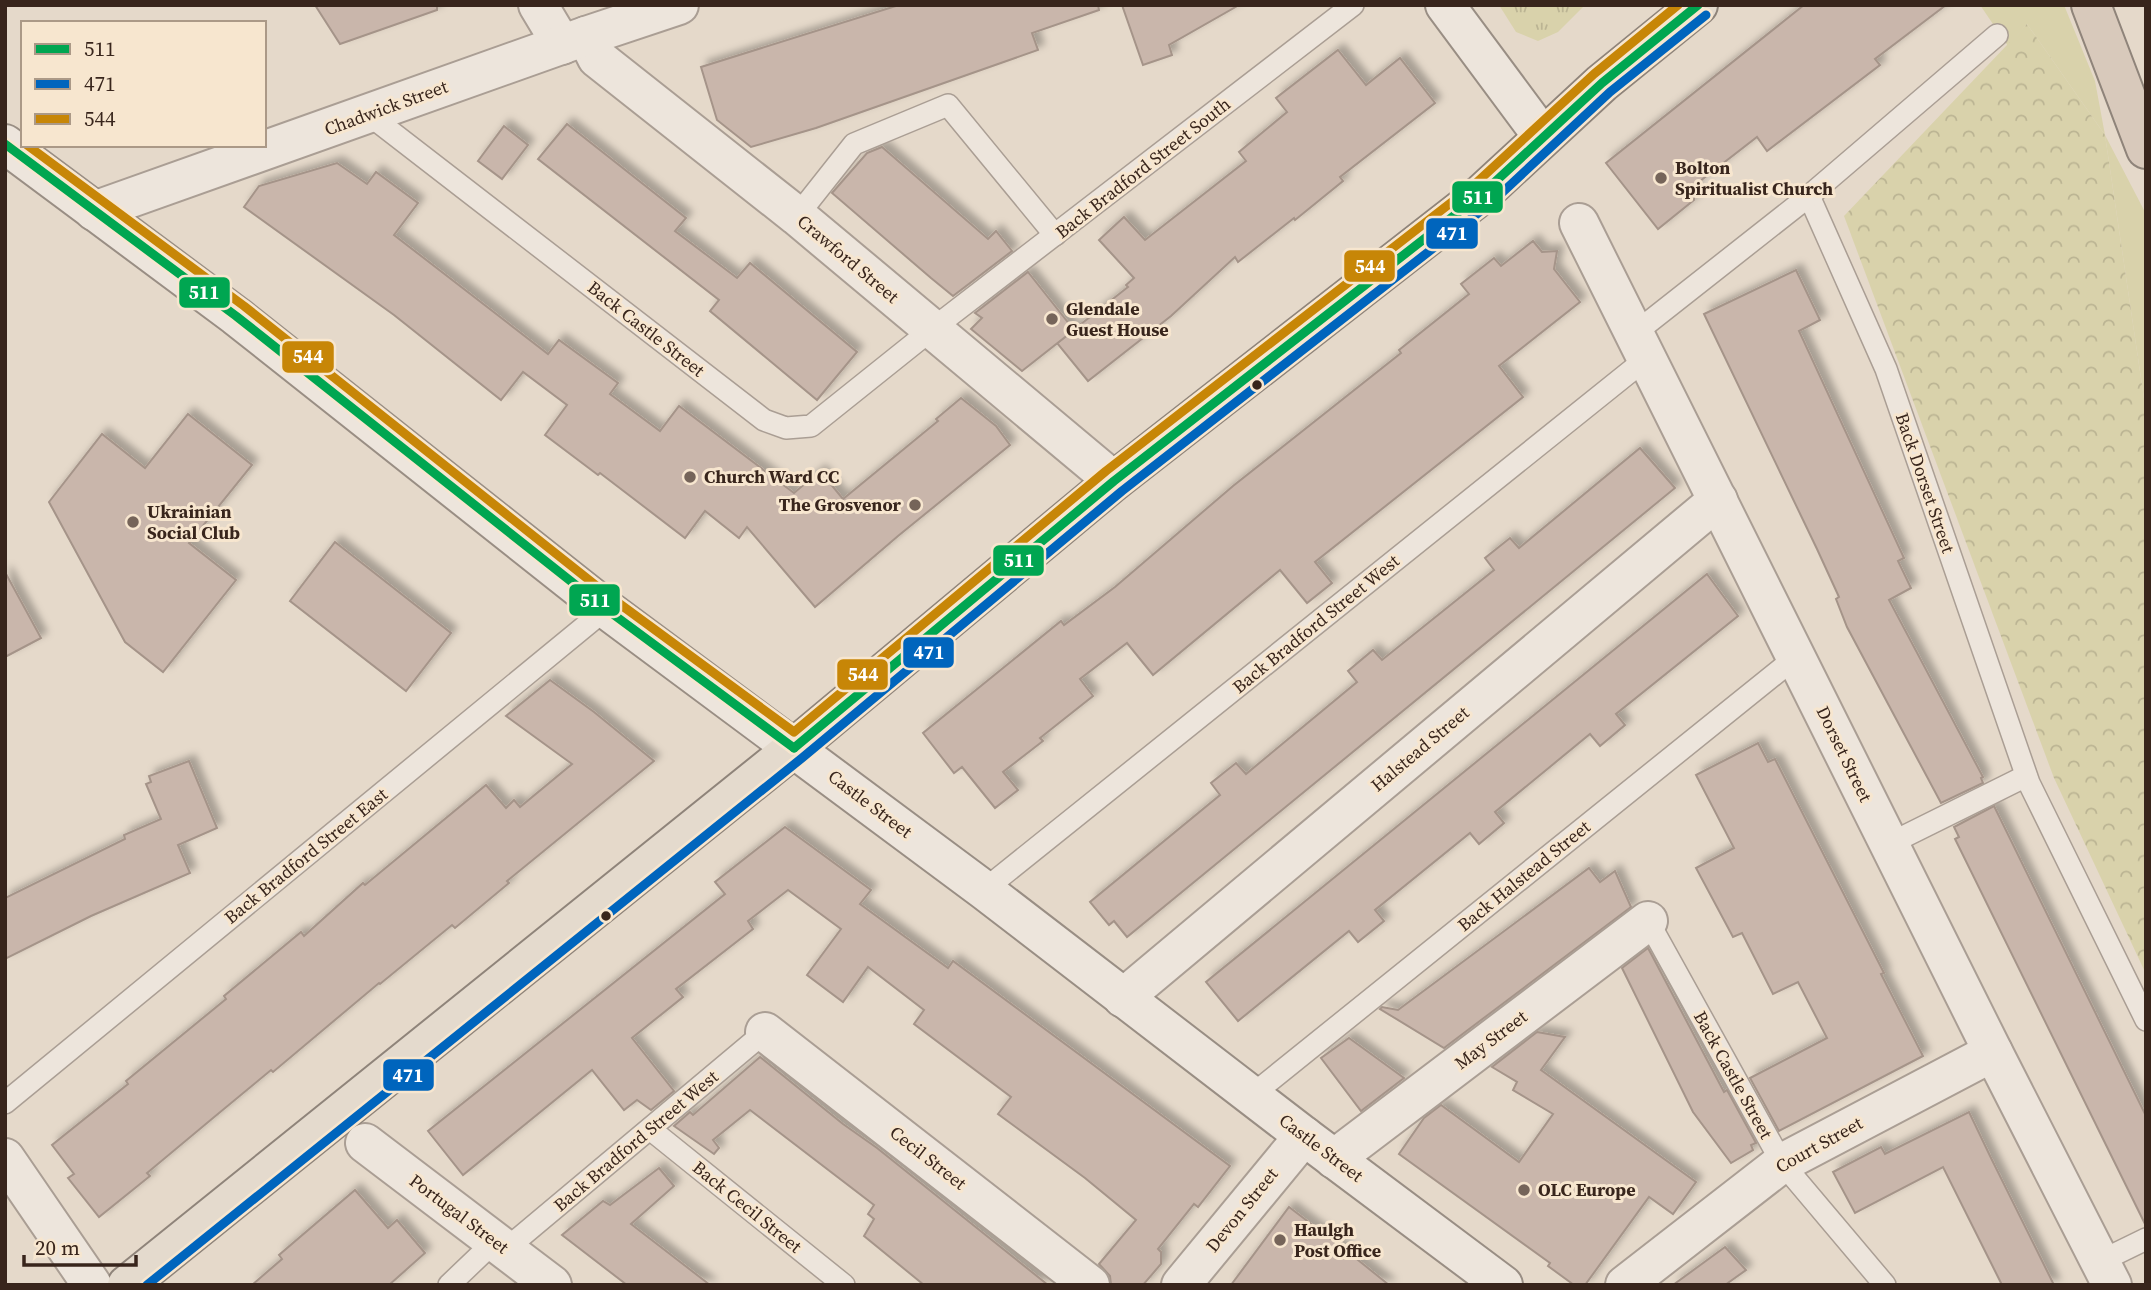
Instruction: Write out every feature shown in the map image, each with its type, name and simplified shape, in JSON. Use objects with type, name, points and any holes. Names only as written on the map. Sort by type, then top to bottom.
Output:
[{"type":"highway","points":[[2091,5],[2146,149]]},
{"type":"main road","points":[[127,1285],[794,748],[1114,481],[1483,193],[1602,83],[1698,5]]},
{"type":"street","name":"Crawford Street","points":[[538,5],[574,40],[797,216],[1114,481]]},
{"type":"street","name":"Chadwick Street","points":[[94,211],[678,5]]},
{"type":"street","points":[[1445,5],[1543,137]]},
{"type":"street","name":"Castle Street","points":[[5,144],[236,316],[606,608],[984,890],[1503,1285]]},
{"type":"street","name":"Dorset Street","points":[[1579,223],[1993,1052],[2107,1273]]},
{"type":"street","name":"Halstead Street","points":[[1123,998],[1718,500]]},
{"type":"street","name":"May Street","points":[[1334,1159],[1648,921]]},
{"type":"street","name":"Cecil Street","points":[[765,1031],[1090,1285]]},
{"type":"street","name":"Court Street","points":[[1625,1285],[1782,1163],[1993,1052]]},
{"type":"street","name":"Devon Street","points":[[1181,1285],[1304,1136]]},
{"type":"street","name":"Portugal Street","points":[[365,1143],[552,1285]]},
{"type":"street","points":[[7,1166],[92,1285]]},
{"type":"lane","name":"Back Bradford Street South","points":[[932,330],[1353,5]]},
{"type":"lane","name":"Back Bradford Street West","points":[[984,890],[1641,346],[1809,195],[1997,35]]},
{"type":"lane","points":[[797,216],[854,144],[948,105],[1055,236]]},
{"type":"lane","name":"Back Castle Street","points":[[368,114],[764,420],[786,428],[811,426],[932,330]]},
{"type":"lane","name":"Back Dorset Street","points":[[1809,195],[1886,369],[2026,776],[2146,1020]]},
{"type":"lane","name":"Back Bradford Street East","points":[[5,1103],[606,608]]},
{"type":"lane","name":"Back Halstead Street","points":[[1252,1096],[1796,657]]},
{"type":"lane","points":[[1889,844],[2026,776]]},
{"type":"lane","name":"Back Castle Street","points":[[1648,921],[1782,1163],[1885,1285]]},
{"type":"lane","name":"Back Bradford Street West","points":[[449,1285],[650,1129],[765,1031]]},
{"type":"lane","name":"Back Cecil Street","points":[[650,1129],[844,1285]]},
{"type":"lane","points":[[2107,1273],[2146,1239]]},
{"type":"green space","points":[[1499,5],[1585,5],[1558,32],[1538,41],[1516,32]]},
{"type":"green space","points":[[1980,5],[2064,5],[2095,81],[2105,135],[2027,24],[2008,46]]},
{"type":"green space","points":[[2027,24],[2105,135],[2146,412],[2146,974],[2054,778],[1844,216]]},
{"type":"green space","points":[[2105,135],[2146,214],[2146,412]]},
{"type":"building","points":[[315,5],[437,5],[437,10],[340,44]]},
{"type":"building","points":[[899,5],[1098,5],[1099,10],[1032,33],[1038,50],[816,128],[751,147],[717,120],[701,67]]},
{"type":"building","points":[[1122,5],[1239,5],[1169,45],[1172,55],[1143,65]]},
{"type":"building","points":[[1804,5],[1946,5],[1875,59],[1880,65],[1767,151],[1757,137],[1695,185],[1694,200],[1658,229],[1606,163]]},
{"type":"building","points":[[1338,50],[1366,85],[1400,58],[1435,103],[1340,177],[1343,181],[1295,220],[1294,218],[1238,262],[1235,257],[1171,316],[1088,381],[1057,343],[1128,287],[1126,285],[1134,278],[1099,240],[1124,217],[1145,240],[1246,161],[1239,152],[1287,112],[1276,98]]},
{"type":"building","points":[[567,124],[686,218],[675,231],[737,278],[750,263],[857,352],[817,400],[710,311],[719,300],[538,159]]},
{"type":"building","points":[[504,126],[528,145],[502,179],[478,161]]},
{"type":"building","points":[[882,147],[988,239],[996,231],[1012,251],[953,296],[832,193],[867,153]]},
{"type":"building","points":[[337,163],[367,184],[376,172],[418,203],[394,235],[548,354],[559,340],[618,383],[610,394],[660,431],[679,406],[794,493],[820,471],[843,499],[938,421],[936,419],[961,398],[996,426],[1010,445],[815,607],[747,527],[739,538],[705,511],[685,538],[545,435],[567,405],[523,372],[501,400],[394,315],[244,207],[259,186]]},
{"type":"building","points":[[1533,241],[1542,252],[1557,251],[1554,269],[1580,302],[1499,366],[1523,397],[1315,562],[1332,583],[1307,603],[1280,570],[1153,675],[1127,643],[1080,679],[1093,696],[1040,738],[1043,741],[1003,772],[1018,790],[995,808],[962,767],[954,773],[923,733],[1061,621],[1064,625],[1115,587],[1233,486],[1401,353],[1399,350],[1469,294],[1461,284],[1494,258],[1501,266]]},
{"type":"building","points":[[1796,270],[1820,320],[1799,331],[1904,558],[1898,561],[1911,588],[1889,600],[1983,777],[1983,783],[1941,803],[1847,627],[1836,599],[1839,597],[1704,314]]},
{"type":"building","points":[[1028,272],[1074,330],[1022,371],[971,329],[982,318],[975,313]]},
{"type":"building","name":"Ukrainian Social Club","points":[[188,414],[252,465],[189,543],[236,580],[163,672],[125,642],[49,502],[102,434],[145,468]]},
{"type":"building","points":[[1640,448],[1675,488],[1127,937],[1114,921],[1109,925],[1090,902],[1220,795],[1211,783],[1236,763],[1246,774],[1357,682],[1348,671],[1373,650],[1382,660],[1494,570],[1485,558],[1510,538],[1519,548]]},
{"type":"building","points":[[335,542],[451,633],[406,691],[290,601]]},
{"type":"building","points":[[5,572],[41,638],[5,657]]},
{"type":"building","points":[[1707,574],[1738,616],[1616,714],[1625,725],[1600,746],[1590,734],[1495,812],[1504,823],[1479,844],[1470,833],[1375,910],[1384,921],[1358,942],[1349,931],[1238,1021],[1206,982]]},
{"type":"building","points":[[550,680],[654,761],[507,881],[509,883],[455,928],[452,925],[273,1072],[271,1070],[147,1173],[150,1176],[99,1217],[68,1178],[74,1174],[52,1145],[128,1084],[126,1081],[226,999],[224,996],[301,932],[304,936],[363,883],[365,885],[486,785],[506,808],[514,800],[520,807],[572,764],[506,716]]},
{"type":"building","points":[[1758,743],[1768,762],[1775,759],[1884,973],[1881,974],[1923,1056],[1779,1131],[1750,1078],[1827,1038],[1798,982],[1773,994],[1742,933],[1733,937],[1696,868],[1734,848],[1696,775]]},
{"type":"building","points":[[189,761],[217,828],[178,845],[190,873],[91,916],[5,959],[5,898],[125,839],[124,835],[161,819],[146,784],[151,782],[149,776]]},
{"type":"building","points":[[1994,806],[2146,1116],[2146,1226],[1955,839],[1959,837],[1954,827]]},
{"type":"building","points":[[785,827],[871,890],[860,904],[948,968],[953,961],[1230,1166],[1198,1207],[1194,1204],[1158,1249],[1161,1252],[1161,1264],[1143,1285],[1111,1285],[1110,1276],[1099,1264],[1136,1220],[1085,1178],[998,1114],[1011,1097],[914,1024],[924,1010],[868,967],[843,1002],[807,975],[841,929],[788,890],[748,921],[753,929],[676,989],[683,997],[632,1038],[674,1091],[651,1110],[637,1100],[624,1110],[592,1070],[463,1175],[428,1131],[725,894],[715,882]]},
{"type":"building","points":[[1589,868],[1600,882],[1615,871],[1631,907],[1444,1048],[1380,1009],[1382,1007],[1398,1010]]},
{"type":"building","points":[[1648,948],[1724,1092],[1727,1090],[1756,1143],[1751,1145],[1753,1150],[1731,1163],[1693,1112],[1622,968]]},
{"type":"building","name":"OLC Europe","points":[[1537,1032],[1565,1037],[1541,1070],[1696,1182],[1673,1214],[1649,1197],[1585,1285],[1574,1285],[1548,1266],[1550,1263],[1399,1154],[1424,1118],[1441,1105],[1519,1162],[1553,1114],[1513,1090],[1517,1082],[1492,1067]]},
{"type":"building","points":[[1349,1038],[1404,1078],[1361,1111],[1321,1058]]},
{"type":"building","points":[[760,1057],[1048,1285],[924,1285],[864,1236],[874,1219],[868,1214],[874,1205],[750,1110],[713,1140],[719,1148],[714,1154],[674,1126],[690,1112],[693,1115]]},
{"type":"building","points":[[1969,1112],[2054,1285],[2002,1285],[1943,1167],[1855,1213],[1833,1172],[1881,1147],[1885,1154]]},
{"type":"building","points":[[659,1168],[674,1186],[631,1224],[710,1285],[627,1285],[562,1235],[603,1201],[610,1205]]},
{"type":"building","points":[[355,1190],[388,1228],[397,1220],[425,1253],[389,1285],[252,1285],[282,1259],[279,1255]]},
{"type":"building","points":[[1289,1207],[1353,1256],[1389,1285],[1231,1285]]},
{"type":"building","points":[[1725,1247],[1746,1270],[1725,1285],[1673,1285]]},
{"type":"transit line","name":"544","points":[[30,147],[244,306],[613,599],[794,732],[1106,471],[1475,184],[1594,74],[1678,5]]},
{"type":"transit line","name":"511","points":[[794,748],[1114,481],[1483,193],[1602,83],[1698,5]]},
{"type":"transit line","name":"471","points":[[147,1285],[802,758],[1122,491],[1491,203],[1610,92],[1706,15]]},
{"type":"transit line","name":"511","points":[[5,144],[236,316],[606,609],[794,748]]},
{"type":"place","name":"Bolton Spiritualist Church","points":[[1661,178]]},
{"type":"place","name":"Glendale Guest House","points":[[1052,319]]},
{"type":"place","name":"Church Ward CC","points":[[690,477]]},
{"type":"place","name":"The Grosvenor","points":[[915,505]]},
{"type":"place","name":"Ukrainian Social Club","points":[[133,522]]},
{"type":"place","name":"OLC Europe","points":[[1524,1190]]},
{"type":"place","name":"Haulgh Post Office","points":[[1280,1240]]}]
